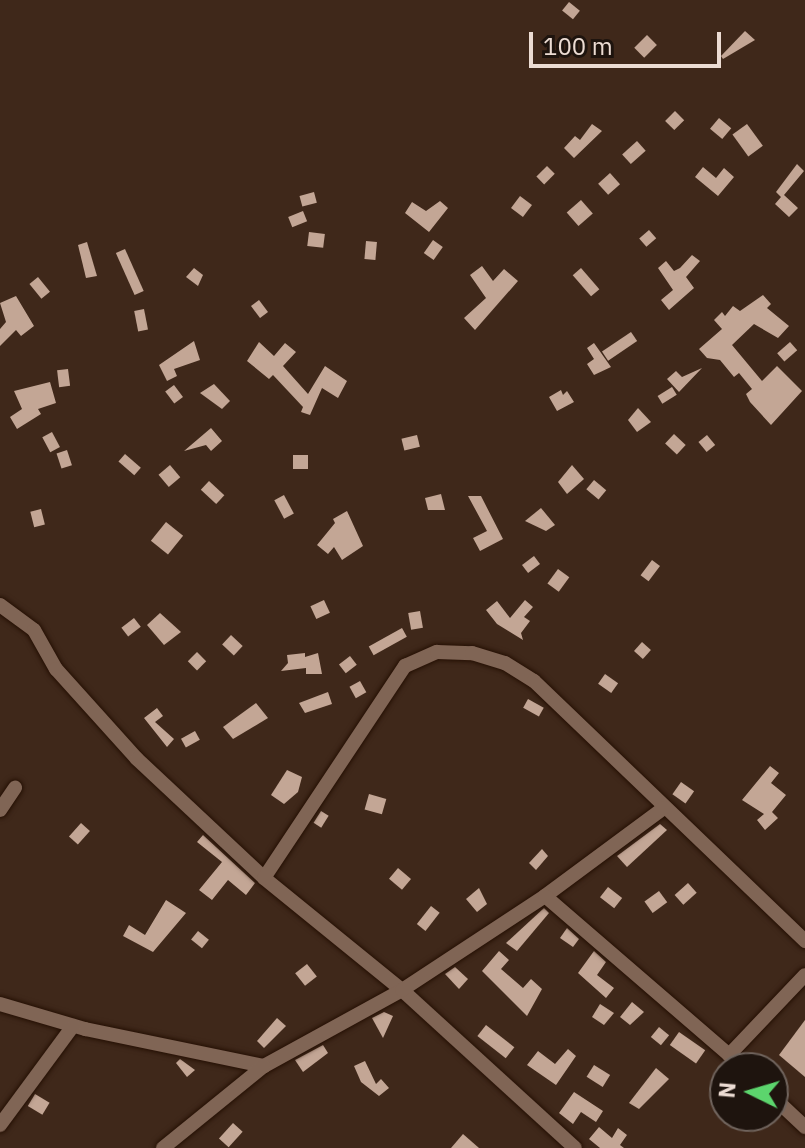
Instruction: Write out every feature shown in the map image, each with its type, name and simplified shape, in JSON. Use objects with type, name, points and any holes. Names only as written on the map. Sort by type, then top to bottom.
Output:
[{"type":"street","points":[[0,605],[34,630],[56,669],[137,759],[264,878],[402,990],[575,1148]]},
{"type":"street","points":[[264,878],[405,666],[437,652],[483,656],[534,681],[805,941]]},
{"type":"street","points":[[0,810],[15,788]]},
{"type":"street","points":[[163,1148],[264,1066],[402,990],[545,896],[664,808]]},
{"type":"street","points":[[545,896],[726,1052]]},
{"type":"street","points":[[732,1052],[805,975]]},
{"type":"street","points":[[0,1004],[73,1026],[264,1066]]},
{"type":"street","points":[[0,1125],[73,1026]]},
{"type":"street","points":[[789,1112],[805,1127]]},
{"type":"building","points":[[569,2],[580,11],[573,19],[562,11]]},
{"type":"building","points":[[745,31],[755,40],[723,59],[721,56]]},
{"type":"building","points":[[647,35],[657,45],[644,58],[634,48]]},
{"type":"building","points":[[675,111],[684,120],[674,130],[665,121]]},
{"type":"building","points":[[719,118],[731,128],[722,139],[710,129]]},
{"type":"building","points":[[592,124],[602,131],[574,158],[564,148],[575,136],[580,140]]},
{"type":"building","points":[[747,124],[763,146],[748,156],[732,135]]},
{"type":"building","points":[[637,141],[646,151],[631,164],[622,154]]},
{"type":"building","points":[[797,164],[804,171],[784,195],[798,208],[789,217],[775,204],[781,197],[776,192]]},
{"type":"building","points":[[547,166],[555,174],[544,184],[536,177]]},
{"type":"building","points":[[703,167],[716,178],[724,168],[734,177],[718,196],[695,177]]},
{"type":"building","points":[[610,173],[620,184],[608,195],[598,184]]},
{"type":"building","points":[[314,192],[317,203],[302,207],[300,196]]},
{"type":"building","points":[[520,196],[532,205],[523,217],[511,208]]},
{"type":"building","points":[[581,200],[593,214],[578,226],[567,212]]},
{"type":"building","points":[[440,201],[448,208],[429,232],[405,213],[412,202],[426,211]]},
{"type":"building","points":[[303,211],[307,221],[292,227],[288,217]]},
{"type":"building","points":[[649,230],[656,238],[646,247],[639,239]]},
{"type":"building","points":[[309,232],[325,234],[323,248],[307,246]]},
{"type":"building","points":[[433,240],[443,247],[434,260],[424,253]]},
{"type":"building","points":[[366,241],[377,242],[375,260],[364,259]]},
{"type":"building","points":[[87,242],[97,276],[86,278],[78,245]]},
{"type":"building","points":[[125,249],[144,291],[135,295],[116,253]]},
{"type":"building","points":[[692,255],[700,261],[686,277],[694,288],[669,310],[661,300],[673,290],[658,268],[666,261],[674,271]]},
{"type":"building","points":[[482,266],[493,281],[504,269],[518,281],[475,330],[464,318],[486,298],[470,275]]},
{"type":"building","points":[[194,268],[203,275],[198,286],[186,277]]},
{"type":"building","points":[[581,268],[599,289],[591,296],[573,275]]},
{"type":"building","points":[[38,277],[50,292],[41,299],[29,284]]},
{"type":"building","points":[[763,295],[771,304],[767,308],[789,326],[778,338],[754,324],[732,345],[762,381],[777,366],[802,391],[771,425],[750,402],[746,394],[752,389],[739,373],[734,377],[720,360],[707,358],[699,349],[722,329],[714,320],[722,312],[725,316],[733,306],[740,311]]},
{"type":"building","points":[[16,296],[34,326],[21,336],[16,330],[0,346],[0,329],[6,322],[0,303]]},
{"type":"building","points":[[259,300],[268,312],[260,318],[251,306]]},
{"type":"building","points":[[144,309],[148,330],[138,332],[134,311]]},
{"type":"building","points":[[631,332],[637,341],[608,361],[602,352]]},
{"type":"building","points":[[194,341],[200,360],[174,369],[177,376],[167,381],[159,365]]},
{"type":"building","points":[[259,342],[274,356],[285,343],[296,352],[283,366],[308,394],[325,366],[347,381],[338,398],[322,388],[310,415],[301,412],[303,407],[273,375],[269,379],[247,361]]},
{"type":"building","points":[[790,342],[797,350],[784,361],[777,353]]},
{"type":"building","points":[[594,343],[611,367],[594,375],[587,364],[594,359],[587,348]]},
{"type":"building","points":[[702,368],[679,392],[667,379],[676,371],[682,377]]},
{"type":"building","points":[[68,369],[70,386],[59,387],[57,370]]},
{"type":"building","points":[[50,382],[56,403],[38,409],[41,414],[17,429],[10,417],[22,409],[14,391]]},
{"type":"building","points":[[214,384],[230,401],[222,409],[200,393]]},
{"type":"building","points":[[174,385],[183,397],[174,404],[165,392]]},
{"type":"building","points":[[672,387],[677,395],[662,404],[658,396]]},
{"type":"building","points":[[561,390],[563,395],[567,391],[574,402],[557,411],[549,397]]},
{"type":"building","points":[[638,408],[651,422],[637,432],[628,420]]},
{"type":"building","points":[[211,428],[222,441],[211,451],[206,445],[184,451]]},
{"type":"building","points":[[52,432],[60,447],[50,452],[42,437]]},
{"type":"building","points":[[674,434],[686,445],[677,454],[665,444]]},
{"type":"building","points":[[417,435],[420,447],[404,451],[401,439]]},
{"type":"building","points":[[707,435],[715,445],[707,452],[698,442]]},
{"type":"building","points":[[67,450],[72,465],[61,469],[57,453]]},
{"type":"building","points":[[125,454],[141,468],[134,475],[118,462]]},
{"type":"building","points":[[293,455],[308,455],[308,469],[293,469]]},
{"type":"building","points":[[170,465],[180,477],[169,487],[159,475]]},
{"type":"building","points":[[572,465],[584,479],[567,494],[558,482]]},
{"type":"building","points":[[594,480],[606,490],[599,499],[586,489]]},
{"type":"building","points":[[209,481],[224,495],[216,504],[201,490]]},
{"type":"building","points":[[441,494],[445,510],[428,510],[425,498]]},
{"type":"building","points":[[284,495],[294,514],[284,519],[274,500]]},
{"type":"building","points":[[468,496],[481,496],[503,539],[480,551],[473,538],[487,531]]},
{"type":"building","points":[[541,508],[555,525],[546,531],[525,521]]},
{"type":"building","points":[[41,509],[45,525],[34,527],[30,512]]},
{"type":"building","points":[[347,511],[363,546],[342,560],[334,547],[328,554],[317,545],[335,523],[333,519]]},
{"type":"building","points":[[166,522],[183,536],[168,554],[151,541]]},
{"type":"building","points":[[534,556],[540,564],[528,573],[522,565]]},
{"type":"building","points":[[652,560],[660,566],[649,581],[641,575]]},
{"type":"building","points":[[558,569],[569,577],[559,592],[547,584]]},
{"type":"building","points":[[324,600],[330,613],[316,619],[310,606]]},
{"type":"building","points":[[525,600],[533,607],[524,617],[530,621],[521,633],[523,640],[497,624],[486,610],[497,601],[510,618]]},
{"type":"building","points":[[420,611],[423,628],[411,630],[408,613]]},
{"type":"building","points":[[160,613],[181,632],[164,645],[147,625]]},
{"type":"building","points":[[134,618],[141,627],[128,637],[121,628]]},
{"type":"building","points":[[402,628],[407,637],[374,655],[369,646]]},
{"type":"building","points":[[231,635],[243,646],[234,655],[222,645]]},
{"type":"building","points":[[642,642],[651,650],[643,659],[634,651]]},
{"type":"building","points":[[197,652],[206,661],[197,670],[188,661]]},
{"type":"building","points":[[305,653],[305,657],[318,653],[322,674],[306,674],[306,668],[281,671],[288,663],[287,655]]},
{"type":"building","points":[[350,656],[357,665],[346,673],[339,665]]},
{"type":"building","points":[[605,674],[618,683],[611,693],[598,684]]},
{"type":"building","points":[[360,681],[366,692],[356,698],[350,687]]},
{"type":"building","points":[[328,692],[332,704],[305,713],[299,703]]},
{"type":"building","points":[[528,699],[544,708],[539,716],[523,708]]},
{"type":"building","points":[[256,703],[268,718],[233,739],[223,727]]},
{"type":"building","points":[[157,708],[163,716],[155,722],[174,739],[167,747],[144,718]]},
{"type":"building","points":[[195,731],[200,740],[186,748],[181,739]]},
{"type":"building","points":[[770,766],[779,773],[771,783],[786,795],[772,812],[778,818],[765,830],[757,820],[764,814],[742,800]]},
{"type":"building","points":[[287,770],[302,777],[298,792],[284,804],[271,795]]},
{"type":"building","points":[[681,782],[694,791],[686,803],[672,794]]},
{"type":"building","points":[[369,794],[386,799],[382,814],[365,809]]},
{"type":"building","points":[[321,811],[329,816],[321,828],[314,823]]},
{"type":"building","points":[[81,823],[90,831],[78,844],[69,836]]},
{"type":"building","points":[[660,824],[667,830],[627,867],[617,856]]},
{"type":"building","points":[[203,835],[255,883],[246,895],[228,880],[212,900],[199,890],[222,862],[197,842]]},
{"type":"building","points":[[542,849],[548,856],[536,870],[529,863]]},
{"type":"building","points":[[398,868],[411,879],[402,890],[389,879]]},
{"type":"building","points":[[688,883],[697,893],[683,905],[675,895]]},
{"type":"building","points":[[608,887],[622,898],[614,908],[600,897]]},
{"type":"building","points":[[479,888],[487,904],[477,912],[466,899]]},
{"type":"building","points":[[659,891],[667,902],[653,913],[644,902]]},
{"type":"building","points":[[166,900],[186,913],[153,952],[123,936],[129,925],[145,935]]},
{"type":"building","points":[[431,906],[440,913],[426,931],[417,924]]},
{"type":"building","points":[[544,908],[549,913],[517,951],[506,943]]},
{"type":"building","points":[[567,928],[579,939],[573,947],[560,938]]},
{"type":"building","points":[[198,931],[209,940],[202,948],[191,940]]},
{"type":"building","points":[[499,951],[509,960],[501,969],[523,988],[531,979],[542,989],[527,1016],[482,971]]},
{"type":"building","points":[[594,951],[606,962],[597,975],[614,988],[606,998],[578,973]]},
{"type":"building","points":[[307,964],[317,977],[305,986],[295,973]]},
{"type":"building","points":[[455,967],[468,979],[459,989],[445,974]]},
{"type":"building","points":[[632,1002],[644,1012],[630,1025],[620,1017]]},
{"type":"building","points":[[600,1004],[614,1013],[604,1025],[592,1017]]},
{"type":"building","points":[[384,1012],[393,1016],[383,1038],[372,1018]]},
{"type":"building","points":[[277,1018],[286,1026],[264,1048],[257,1041]]},
{"type":"building","points":[[805,1020],[805,1077],[789,1063],[789,1052],[781,1052]]},
{"type":"building","points":[[486,1025],[514,1047],[506,1058],[477,1036]]},
{"type":"building","points":[[659,1027],[669,1035],[661,1045],[651,1037]]},
{"type":"building","points":[[679,1032],[705,1050],[696,1063],[670,1045]]},
{"type":"building","points":[[323,1045],[328,1053],[303,1072],[295,1060]]},
{"type":"building","points":[[568,1049],[576,1056],[556,1085],[527,1065],[538,1051],[555,1064]]},
{"type":"building","points":[[180,1059],[195,1070],[187,1077],[176,1063]]},
{"type":"building","points":[[365,1061],[376,1084],[381,1079],[389,1088],[379,1096],[361,1082],[354,1066]]},
{"type":"building","points":[[594,1065],[610,1075],[603,1087],[587,1077]]},
{"type":"building","points":[[656,1068],[669,1079],[639,1109],[629,1103]]},
{"type":"building","points":[[574,1092],[603,1111],[596,1122],[581,1112],[573,1124],[559,1113]]},
{"type":"building","points":[[35,1094],[50,1103],[42,1115],[28,1106]]},
{"type":"building","points":[[233,1123],[243,1132],[229,1147],[219,1139]]},
{"type":"building","points":[[599,1127],[612,1138],[618,1128],[627,1135],[620,1145],[624,1148],[600,1148],[589,1139]]},
{"type":"building","points":[[463,1134],[479,1148],[451,1148]]}]
